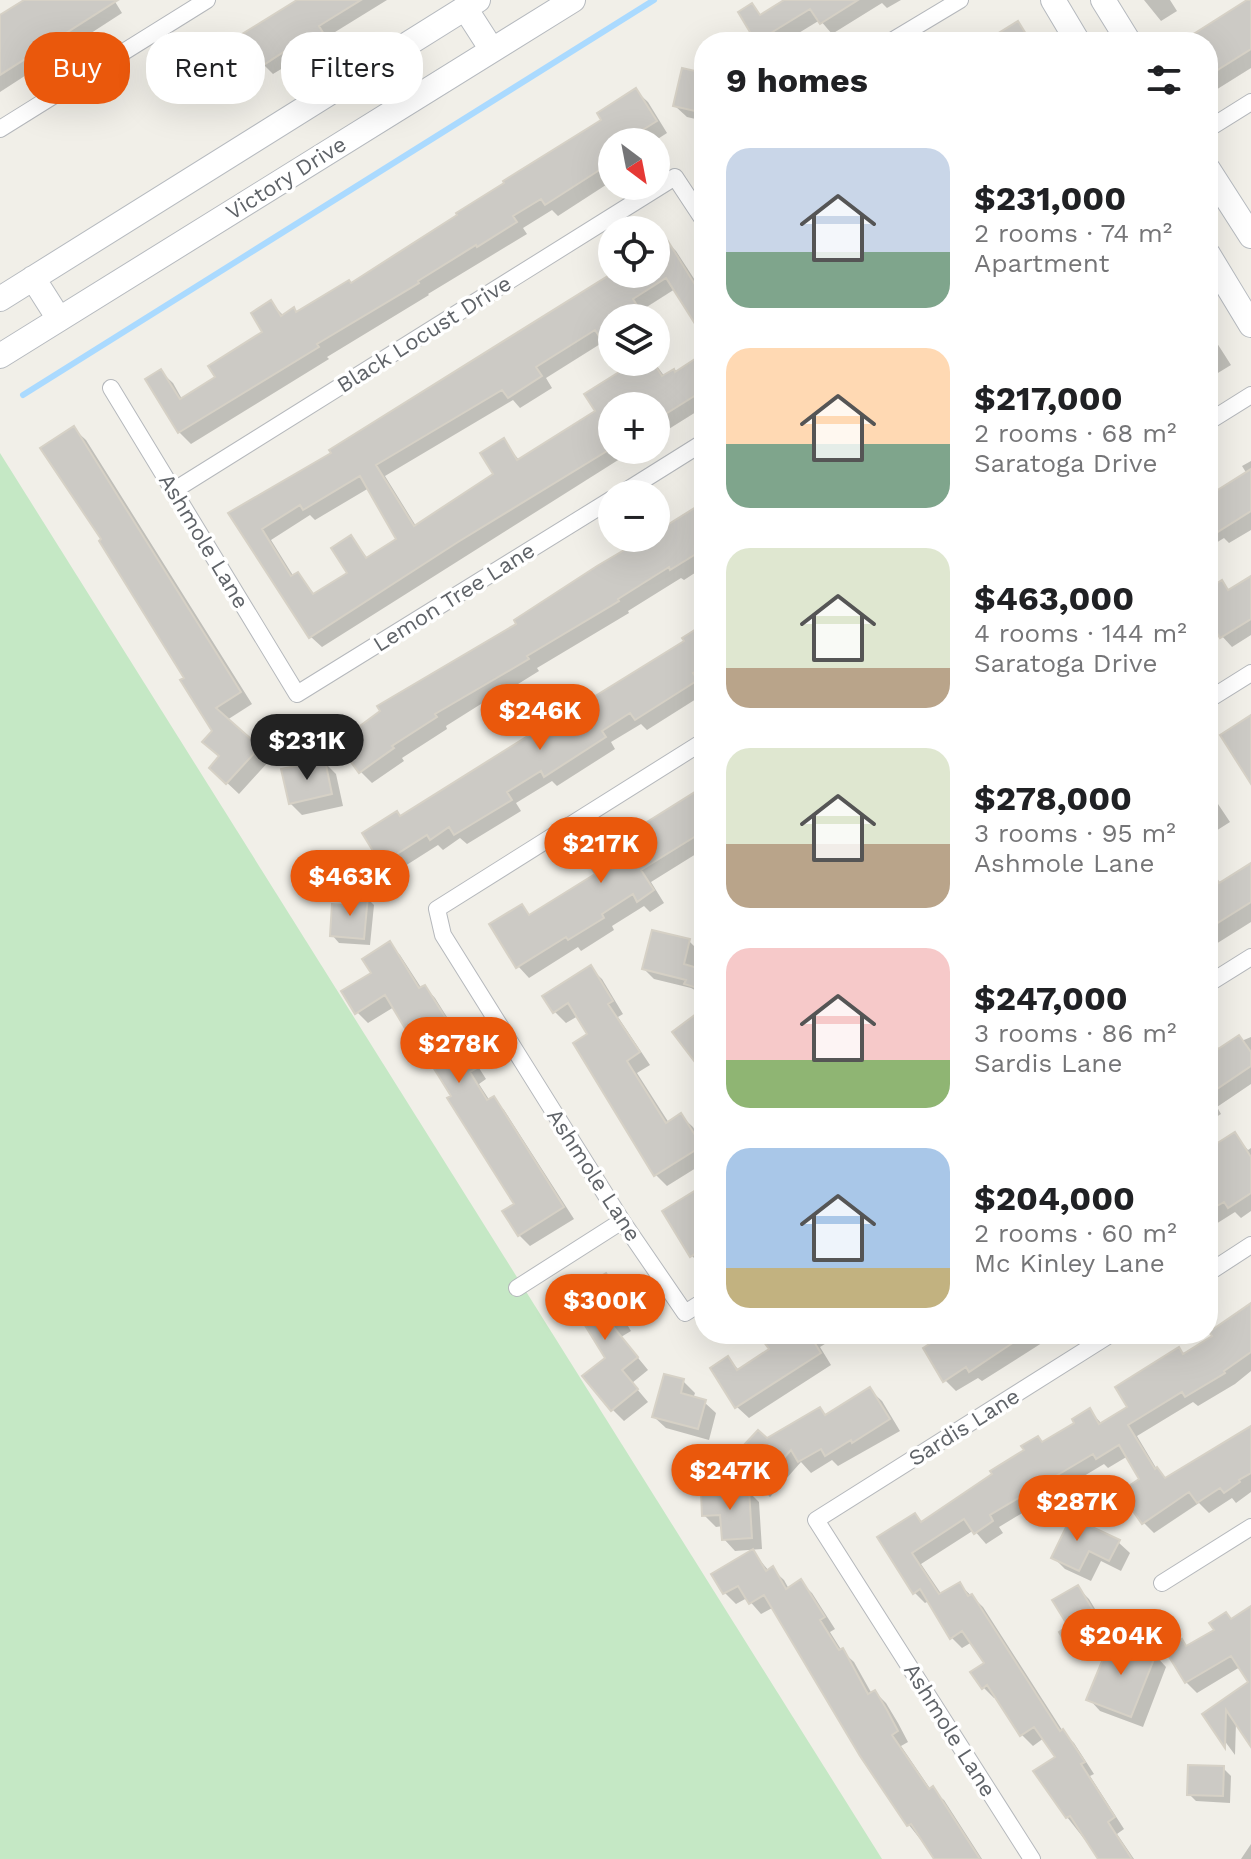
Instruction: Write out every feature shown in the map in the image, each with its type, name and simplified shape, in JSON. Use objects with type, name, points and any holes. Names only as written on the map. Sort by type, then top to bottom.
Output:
[{"type":"main road","name":"Victory Drive","points":[[0,356],[573,0]]},
{"type":"main road","points":[[1053,0],[1072,32]]},
{"type":"main road","points":[[1103,0],[1123,32]]},
{"type":"main road","points":[[0,299],[472,4],[492,50]]},
{"type":"main road","points":[[1218,185],[1251,236]]},
{"type":"main road","points":[[1218,271],[1251,325]]},
{"type":"main road","points":[[33,278],[59,319]]},
{"type":"street","points":[[0,129],[207,0]]},
{"type":"street","points":[[907,32],[960,0]]},
{"type":"street","points":[[1218,123],[1251,102]]},
{"type":"street","name":"Black Locust Drive","points":[[173,491],[675,177],[694,206]]},
{"type":"street","name":"Ashmole Lane","points":[[111,388],[297,694]]},
{"type":"street","points":[[1218,416],[1251,395]]},
{"type":"street","points":[[643,480],[694,448]]},
{"type":"street","name":"Lemon Tree Lane","points":[[297,694],[598,508]]},
{"type":"street","points":[[1218,694],[1251,673]]},
{"type":"street","name":"Ashmole Lane","points":[[694,747],[437,909],[443,935],[622,1221],[685,1313],[694,1307]]},
{"type":"street","points":[[1218,978],[1251,957]]},
{"type":"street","points":[[517,1288],[622,1221]]},
{"type":"street","points":[[1218,1266],[1251,1245]]},
{"type":"street","name":"Sardis Lane","points":[[816,1520],[1095,1344]]},
{"type":"street","name":"Ashmole Lane","points":[[816,1520],[1032,1859]]},
{"type":"street","points":[[1162,1583],[1251,1527]]},
{"type":"green space","points":[[0,453],[882,1859],[0,1859]]},
{"type":"building","points":[[24,0],[118,0],[68,32],[24,32],[24,60],[0,75],[0,15]]},
{"type":"building","points":[[297,0],[361,0],[319,26],[323,32],[281,32],[281,54],[265,64],[265,32],[245,32]]},
{"type":"building","points":[[784,0],[858,0],[820,24],[810,9],[772,32],[750,32],[738,12],[752,3],[760,15]]},
{"type":"building","points":[[1251,0],[1251,49],[1218,70],[1218,32],[1197,32]]},
{"type":"building","points":[[1018,21],[1025,32],[1000,32]]},
{"type":"building","points":[[682,68],[694,71],[694,111],[673,106]]},
{"type":"building","points":[[636,88],[657,121],[646,128],[598,128],[598,171],[545,205],[541,199],[513,216],[517,222],[178,433],[145,379],[161,369],[180,399],[215,377],[208,366],[262,332],[251,313],[271,300],[281,316],[294,307],[296,312],[349,280],[351,283],[457,215],[503,181],[601,120],[597,113]]},
{"type":"building","points":[[670,244],[694,283],[694,322],[670,284]]},
{"type":"building","points":[[598,282],[598,288],[650,288],[633,299],[636,304],[598,304],[598,335],[595,330],[536,367],[542,376],[508,398],[502,390],[376,465],[414,526],[493,474],[480,453],[504,438],[517,460],[595,411],[584,394],[613,376],[670,376],[670,371],[674,369],[675,372],[694,360],[694,396],[670,411],[670,392],[598,392],[598,457],[309,638],[228,513],[331,453],[329,450]],"holes":[[[360,476],[396,539],[366,558],[351,535],[331,548],[347,573],[313,594],[298,572],[291,576],[262,529],[300,505],[303,510]]]},
{"type":"building","points":[[74,426],[241,692],[216,708],[260,747],[226,784],[209,768],[219,756],[202,742],[212,731],[180,680],[184,678],[99,541],[101,539],[40,448]]},
{"type":"building","points":[[1251,469],[1251,511],[1218,532],[1218,490]]},
{"type":"building","points":[[694,508],[694,555],[670,570],[669,567],[527,656],[529,659],[435,714],[437,717],[392,746],[394,748],[359,773],[337,743],[380,711],[377,706],[516,624],[514,620],[621,552],[670,552],[670,523]]},
{"type":"building","points":[[1251,576],[1251,619],[1220,638],[1218,583],[1222,580],[1228,590]]},
{"type":"building","points":[[694,630],[694,683],[635,720],[630,713],[602,731],[606,737],[544,777],[541,771],[507,792],[512,800],[454,835],[449,827],[430,840],[427,835],[381,864],[362,833],[397,811],[400,816],[539,729],[541,734],[684,641],[682,638]]},
{"type":"building","points":[[1251,715],[1251,784],[1220,735]]},
{"type":"building","points":[[325,760],[332,794],[289,804],[281,769]]},
{"type":"building","points":[[694,793],[694,837],[641,870],[654,890],[637,902],[633,894],[602,914],[604,918],[516,968],[489,924],[522,904],[529,915],[595,874],[588,863],[633,835],[631,832]]},
{"type":"building","points":[[1251,863],[1251,902],[1218,923],[1218,881]]},
{"type":"building","points":[[346,894],[368,896],[364,939],[330,936],[332,904],[345,905]]},
{"type":"building","points":[[652,930],[690,939],[684,964],[694,967],[694,987],[684,984],[686,980],[642,969]]},
{"type":"building","points":[[390,941],[419,988],[425,985],[477,1068],[470,1072],[487,1100],[494,1096],[564,1207],[518,1236],[502,1211],[514,1204],[447,1098],[451,1096],[385,995],[355,1014],[341,991],[371,973],[362,959]]},
{"type":"building","points":[[591,965],[613,1001],[608,1004],[640,1052],[627,1061],[666,1123],[681,1113],[694,1133],[694,1151],[654,1176],[573,1043],[587,1034],[568,1003],[553,1013],[542,996]]},
{"type":"building","points":[[694,1016],[694,1061],[672,1032]]},
{"type":"building","points":[[1239,1035],[1251,1052],[1251,1066],[1218,1088],[1218,1049]]},
{"type":"building","points":[[1235,1132],[1251,1157],[1251,1193],[1228,1208],[1224,1202],[1218,1205],[1218,1143]]},
{"type":"building","points":[[694,1191],[694,1254],[690,1257],[662,1211]]},
{"type":"building","points":[[606,1273],[616,1290],[607,1296],[621,1318],[611,1324],[638,1357],[622,1370],[638,1389],[611,1411],[582,1376],[605,1358],[567,1296]]},
{"type":"building","points":[[1251,1303],[1251,1352],[1225,1373],[1185,1397],[1182,1392],[1128,1425],[1155,1469],[1157,1467],[1165,1478],[1251,1426],[1251,1473],[1240,1482],[1224,1493],[1220,1488],[1197,1503],[1189,1492],[1142,1524],[1120,1492],[1139,1479],[1119,1445],[1096,1459],[1093,1454],[990,1515],[993,1521],[974,1534],[964,1519],[912,1553],[939,1594],[960,1582],[968,1596],[972,1594],[1060,1731],[1063,1729],[1085,1762],[1081,1764],[1115,1817],[1108,1822],[1132,1859],[1098,1859],[1070,1816],[1066,1818],[1033,1771],[1055,1757],[1034,1727],[1020,1736],[987,1685],[982,1689],[970,1672],[984,1663],[962,1631],[950,1639],[920,1589],[913,1594],[877,1537],[915,1513],[921,1522],[1024,1450],[1021,1446],[1038,1436],[1042,1442],[1074,1423],[1072,1419],[1090,1408],[1099,1424],[1127,1407],[1115,1387],[1179,1347],[1183,1354],[1199,1344],[1218,1344],[1218,1326]]},
{"type":"building","points":[[765,1344],[815,1344],[821,1353],[735,1408],[710,1368],[728,1356],[737,1370],[769,1349]]},
{"type":"building","points":[[929,1344],[1011,1344],[969,1372],[966,1367],[943,1382],[923,1348]]},
{"type":"building","points":[[664,1374],[684,1379],[681,1393],[706,1400],[698,1429],[652,1417]]},
{"type":"building","points":[[870,1387],[890,1419],[852,1443],[851,1440],[825,1456],[821,1449],[798,1462],[791,1450],[758,1487],[729,1461],[758,1430],[767,1438],[820,1407],[825,1415]]},
{"type":"building","points":[[749,1489],[752,1538],[722,1540],[720,1515],[702,1516],[701,1492]]},
{"type":"building","points":[[1071,1517],[1120,1540],[1109,1561],[1089,1551],[1079,1571],[1051,1558]]},
{"type":"building","points":[[753,1549],[766,1571],[773,1566],[786,1589],[801,1579],[825,1617],[820,1620],[839,1650],[843,1648],[868,1694],[875,1690],[887,1710],[898,1731],[892,1735],[929,1789],[933,1786],[980,1859],[934,1859],[911,1824],[907,1826],[860,1756],[764,1595],[749,1604],[738,1586],[723,1594],[711,1574]]},
{"type":"building","points":[[1078,1585],[1102,1625],[1067,1646],[1059,1632],[1068,1626],[1052,1600]]},
{"type":"building","points":[[1251,1606],[1251,1747],[1226,1710],[1225,1748],[1202,1714],[1248,1682],[1231,1656],[1185,1683],[1165,1650],[1182,1639],[1186,1646],[1214,1630],[1209,1623],[1226,1612],[1231,1619]]},
{"type":"building","points":[[1112,1637],[1156,1654],[1131,1717],[1086,1700]]},
{"type":"building","points":[[1188,1765],[1224,1766],[1223,1796],[1187,1795]]},
{"type":"waterway","points":[[23,395],[654,0]]}]
